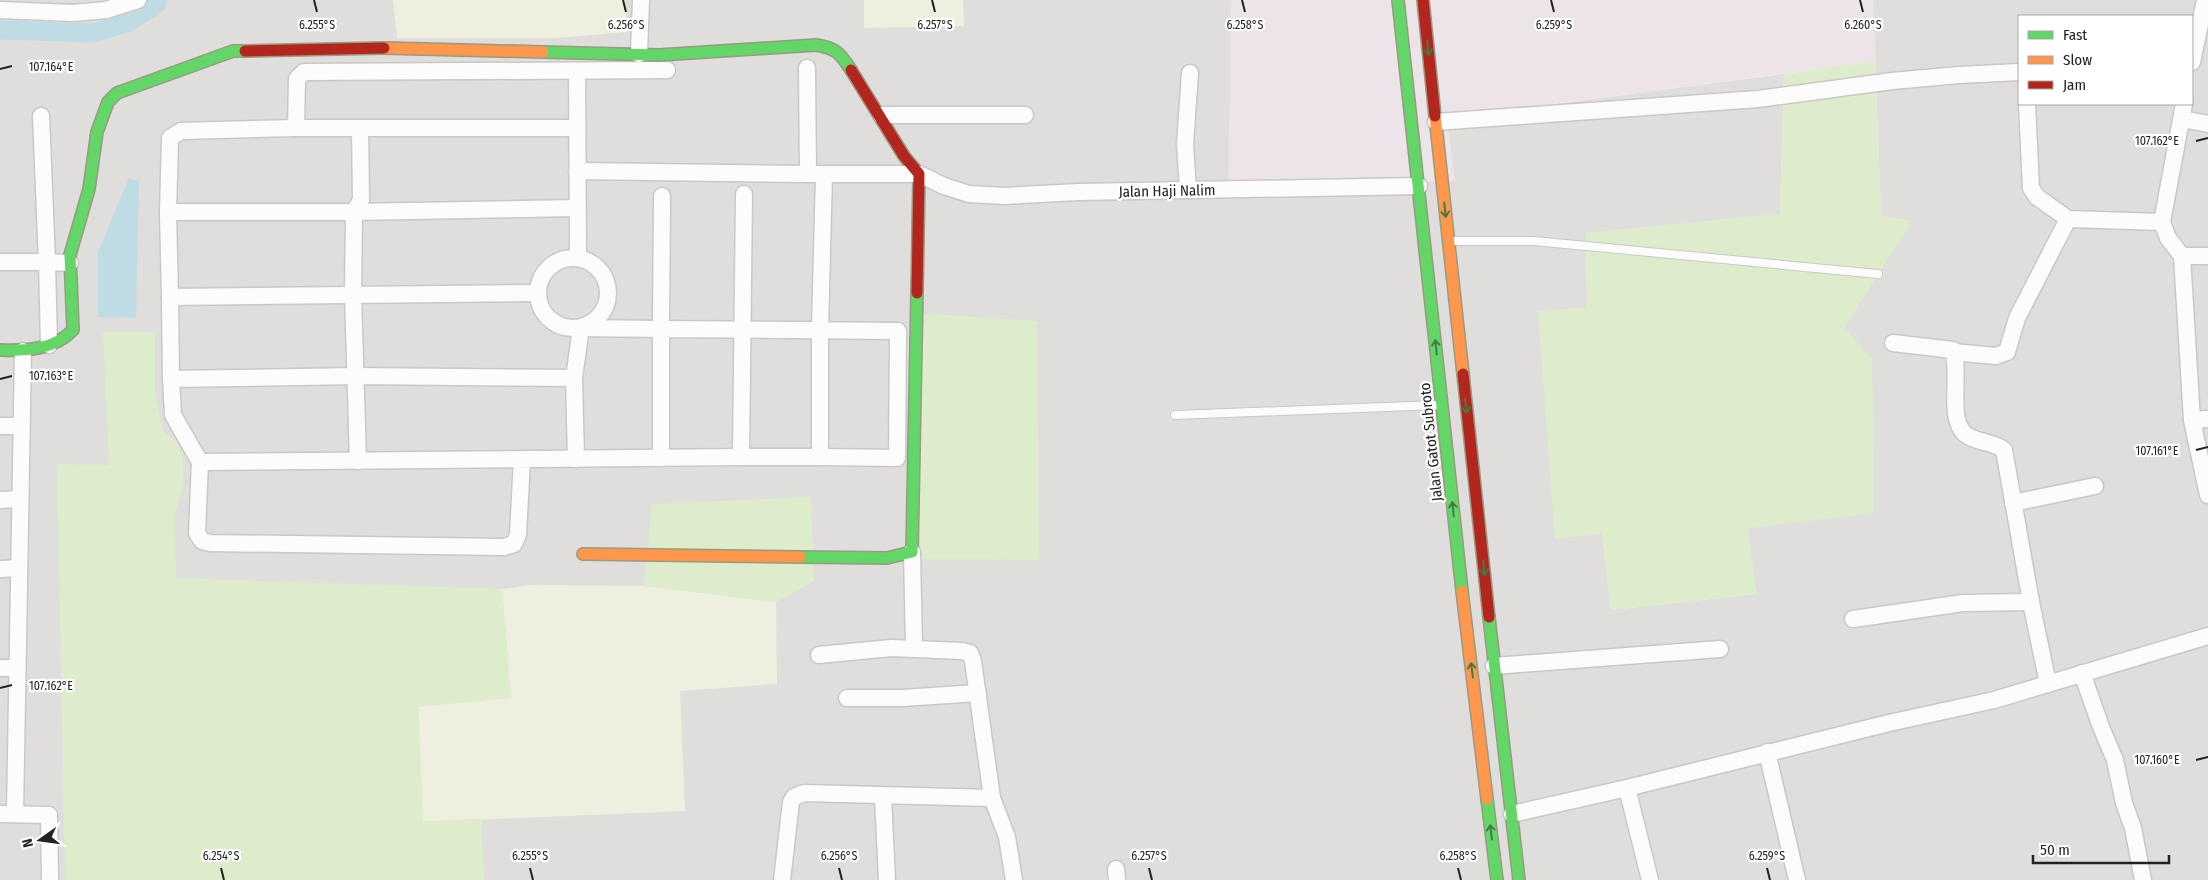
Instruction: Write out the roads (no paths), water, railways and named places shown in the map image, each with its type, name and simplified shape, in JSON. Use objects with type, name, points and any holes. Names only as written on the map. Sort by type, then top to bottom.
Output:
[{"type":"main road","name":"Jalan Gatot Subroto","points":[[1398,0],[1442,405],[1497,880]]},
{"type":"main road","points":[[1423,0],[1494,666],[1519,880]]},
{"type":"main road","points":[[0,350],[23,351],[61,342],[73,330],[70,263],[89,189],[97,132],[108,102],[117,93],[227,52],[395,48],[640,54],[816,45],[840,52],[904,156],[919,174],[912,552],[887,558],[583,554]]},
{"type":"street","points":[[0,10],[73,13],[106,10],[138,0]]},
{"type":"street","points":[[640,54],[642,0]]},
{"type":"street","points":[[2193,57],[2205,0]]},
{"type":"street","points":[[806,68],[808,174]]},
{"type":"street","points":[[296,128],[297,79],[304,72],[667,70]]},
{"type":"street","points":[[577,71],[578,258]]},
{"type":"street","points":[[1436,122],[1758,99],[1901,80],[2018,72]]},
{"type":"street","points":[[1188,190],[1185,144],[1190,74]]},
{"type":"street","points":[[2027,105],[2031,188],[2037,197],[2068,219],[2162,222]]},
{"type":"street","points":[[2208,124],[2183,111],[2162,222],[2168,238],[2182,256],[2208,495]]},
{"type":"street","points":[[880,115],[1024,115]]},
{"type":"street","points":[[41,116],[49,345]]},
{"type":"street","points":[[522,459],[518,535],[514,544],[504,547],[210,544],[202,541],[198,533],[200,462],[173,415],[168,212],[170,138],[181,131],[296,128],[577,128]]},
{"type":"street","points":[[358,461],[357,376],[353,294],[354,212],[361,200],[360,129]]},
{"type":"street","points":[[577,171],[824,175],[919,174]]},
{"type":"street","name":"Jalan Haji Nalim","points":[[919,174],[944,186],[961,191],[995,196],[1419,186]]},
{"type":"street","points":[[820,457],[820,329],[824,175]]},
{"type":"street","points":[[741,457],[744,194]]},
{"type":"street","points":[[661,458],[662,196]]},
{"type":"street","points":[[168,212],[354,212],[577,208]]},
{"type":"street","points":[[1892,343],[1996,356],[2007,352],[2017,318],[2068,219]]},
{"type":"street","points":[[2182,256],[2208,256]]},
{"type":"street","points":[[200,462],[741,457],[897,458],[898,331],[566,328],[554,323],[545,315],[539,304],[538,294],[540,280],[546,270],[556,262],[567,258],[578,258],[598,268],[608,288],[608,300],[604,310],[597,319],[581,328]]},
{"type":"street","points":[[0,262],[70,263]]},
{"type":"street","points":[[170,296],[538,294]]},
{"type":"street","points":[[576,459],[574,378],[581,328]]},
{"type":"street","points":[[23,351],[17,668],[8,814],[43,813],[49,815],[50,880]]},
{"type":"street","points":[[1953,352],[1957,418],[1960,430],[1967,436],[1997,445],[2004,450],[2031,602],[2048,684]]},
{"type":"street","points":[[171,379],[357,376],[574,378]]},
{"type":"street","points":[[0,426],[22,426]]},
{"type":"street","points":[[2013,503],[2095,486]]},
{"type":"street","points":[[0,500],[20,500]]},
{"type":"street","points":[[912,552],[914,648]]},
{"type":"street","points":[[0,569],[19,568]]},
{"type":"street","points":[[1853,620],[1963,604],[2031,602]]},
{"type":"street","points":[[1512,814],[1627,788],[1767,752],[1994,700],[2208,636]]},
{"type":"street","points":[[819,655],[890,648],[970,653],[978,693],[992,798],[1007,837],[1014,880]]},
{"type":"street","points":[[1494,666],[1720,649]]},
{"type":"street","points":[[0,668],[17,668]]},
{"type":"street","points":[[2082,673],[2100,727],[2115,760],[2124,803],[2133,828],[2141,880]]},
{"type":"street","points":[[847,698],[902,698],[978,693]]},
{"type":"street","points":[[1767,752],[1797,880]]},
{"type":"street","points":[[1627,788],[1650,880]]},
{"type":"street","points":[[782,880],[785,842],[791,802],[794,796],[804,793],[883,797],[992,798]]},
{"type":"street","points":[[883,797],[887,880]]},
{"type":"lane","points":[[1449,240],[1534,241],[1878,274]]},
{"type":"lane","points":[[1175,415],[1442,405]]},
{"type":"water","points":[[129,178],[139,181],[136,318],[98,317],[98,252]]},
{"type":"waterway","points":[[0,30],[94,33],[129,22],[156,4],[158,0]]}]
